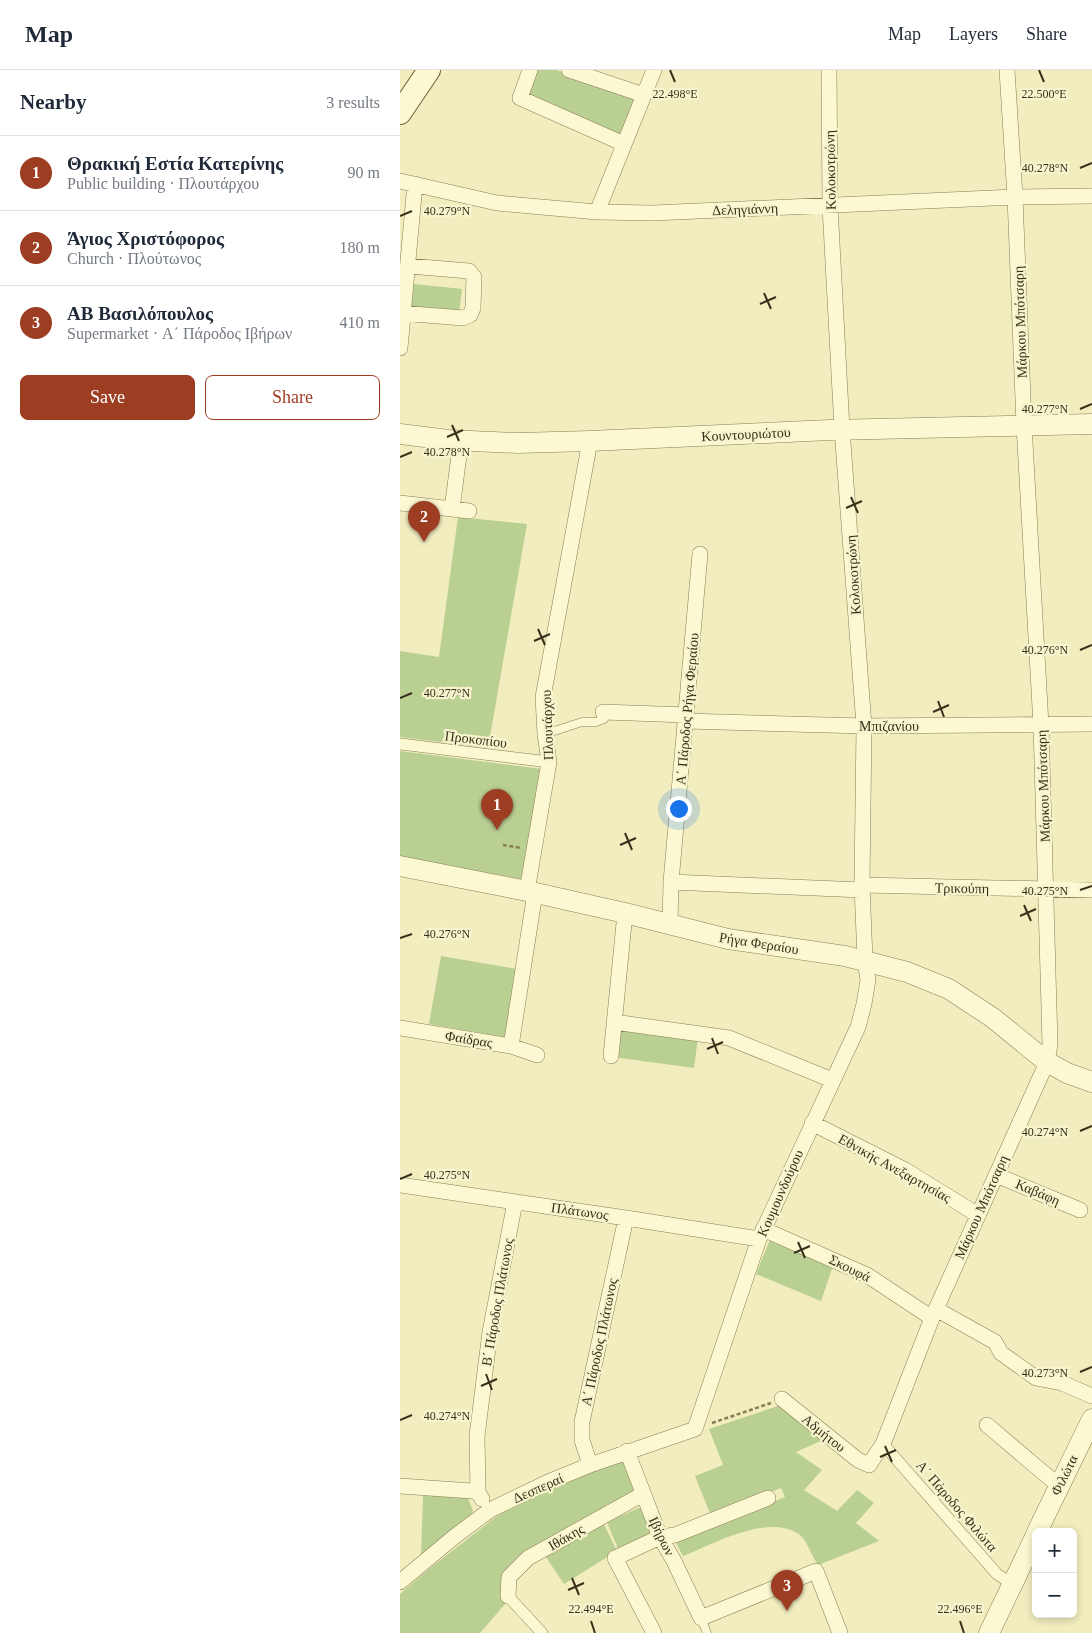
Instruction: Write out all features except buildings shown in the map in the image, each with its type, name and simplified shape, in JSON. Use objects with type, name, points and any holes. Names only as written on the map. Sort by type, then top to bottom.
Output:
[{"type":"main road","points":[[400,113],[429,70]]},
{"type":"street","points":[[530,70],[520,98],[624,144]]},
{"type":"street","points":[[569,70],[644,95]]},
{"type":"street","points":[[597,212],[654,70]]},
{"type":"street","name":"Κολοκοτρώνη","points":[[829,70],[830,206],[842,429],[864,726],[862,888],[865,960]]},
{"type":"street","name":"Μάρκου Μπότσαρη","points":[[869,1465],[883,1444],[934,1313],[1047,1062],[1050,1044],[1041,724],[1007,70]]},
{"type":"street","name":"Δεληγιάννη","points":[[400,181],[498,203],[597,212],[653,213],[1015,197],[1092,196]]},
{"type":"street","points":[[400,348],[415,184]]},
{"type":"street","points":[[402,314],[463,318],[470,315],[473,308],[474,281],[472,273],[469,271],[408,266]]},
{"type":"street","name":"Κουντουριώτου","points":[[400,434],[517,443],[590,442],[842,429],[1092,424]]},
{"type":"street","points":[[452,509],[461,440]]},
{"type":"street","name":"Πλουτάρχου","points":[[511,1046],[549,762],[545,734],[544,697],[590,442]]},
{"type":"street","points":[[400,503],[469,511]]},
{"type":"street","name":"Α΄ Πάροδος Ρήγα Φεραίου","points":[[670,924],[671,882],[700,554]]},
{"type":"street","name":"Μπιζανίου","points":[[606,712],[686,718],[864,726],[1092,724]]},
{"type":"street","name":"Προκοπίου","points":[[400,744],[549,762]]},
{"type":"street","name":"Ρήγα Φεραίου","points":[[400,866],[531,892],[728,939],[865,960],[907,972],[949,989],[993,1018],[1047,1062],[1067,1073],[1092,1082]]},
{"type":"street","name":"Τρικούπη","points":[[671,882],[862,888],[1092,890]]},
{"type":"street","points":[[611,1056],[625,913]]},
{"type":"street","name":"Κουμουνδούρου","points":[[694,1429],[761,1234],[858,1027],[868,980],[865,960]]},
{"type":"street","points":[[614,1022],[728,1038],[832,1080]]},
{"type":"street","name":"Φαίδρας","points":[[400,1028],[511,1046],[537,1055]]},
{"type":"street","name":"Εθνικής Ανεξαρτησίας","points":[[812,1123],[905,1170],[978,1215]]},
{"type":"street","name":"Καβάφη","points":[[996,1175],[1080,1210]]},
{"type":"street","name":"Πλάτωνος","points":[[400,1185],[626,1218],[761,1234]]},
{"type":"street","name":"Β΄ Πάροδος Πλάτωνος","points":[[478,1492],[478,1436],[490,1332],[515,1202]]},
{"type":"street","name":"Α΄ Πάροδος Πλάτωνος","points":[[590,1465],[582,1440],[582,1422],[626,1218]]},
{"type":"street","name":"Σκουφά","points":[[761,1234],[868,1275],[934,1313],[994,1342],[1001,1353],[1036,1378],[1062,1382],[1092,1396]]},
{"type":"street","name":"Αδμήτου","points":[[782,1400],[858,1460],[869,1465]]},
{"type":"street","name":"Φιλώτα","points":[[1038,1528],[1092,1418]]},
{"type":"street","points":[[987,1425],[1059,1486]]},
{"type":"street","name":"Δεσπεραί","points":[[400,1582],[490,1510],[548,1482],[590,1465],[694,1429]]},
{"type":"street","name":"Α΄ Πάροδος Φιλώτα","points":[[883,1444],[998,1574],[1012,1584]]},
{"type":"street","name":"Ιβήρων","points":[[627,1451],[660,1538],[674,1560],[702,1618]]},
{"type":"street","points":[[400,1486],[478,1492],[490,1510]]},
{"type":"street","name":"Ιθάκης","points":[[508,1596],[509,1577],[528,1558],[643,1494]]},
{"type":"street","points":[[654,1633],[615,1558],[660,1538],[675,1535],[768,1498]]},
{"type":"street","name":"Φιλώτα","points":[[989,1633],[1032,1542]]},
{"type":"street","points":[[702,1618],[816,1571],[840,1633]]},
{"type":"street","points":[[508,1596],[542,1633]]},
{"type":"lane","points":[[545,734],[582,722],[596,722],[604,719],[606,712]]},
{"type":"lane","points":[[702,1618],[707,1633]]},
{"type":"path","points":[[694,1429],[782,1400]]},
{"type":"green space","points":[[536,70],[556,70],[636,97],[621,136],[527,95]]},
{"type":"green space","points":[[414,284],[462,289],[458,322],[410,317]]},
{"type":"green space","points":[[458,517],[527,524],[488,748],[400,737],[400,651],[439,657]]},
{"type":"green space","points":[[400,751],[542,769],[521,879],[400,857]]},
{"type":"green space","points":[[441,956],[517,969],[505,1037],[429,1024]]},
{"type":"green space","points":[[617,1026],[698,1037],[694,1068],[613,1057]]},
{"type":"green space","points":[[771,1237],[834,1263],[821,1301],[756,1274]]},
{"type":"green space","points":[[781,1405],[825,1439],[796,1452],[822,1470],[804,1490],[837,1511],[857,1490],[874,1503],[856,1523],[879,1541],[818,1565],[805,1540],[800,1535],[788,1529],[758,1528],[725,1538],[683,1556],[675,1541],[785,1497],[781,1488],[711,1516],[695,1476],[723,1465],[709,1429]]},
{"type":"green space","points":[[626,1458],[639,1491],[606,1505],[606,1510],[599,1514],[617,1551],[564,1584],[539,1547],[503,1575],[505,1604],[480,1633],[400,1633],[400,1594],[497,1516],[548,1490]]},
{"type":"green space","points":[[423,1495],[468,1498],[473,1511],[470,1517],[421,1556]]},
{"type":"green space","points":[[641,1507],[652,1534],[618,1549],[607,1522]]},
{"type":"place","name":"Άγιος Χριστόφορος","points":[[424,542]]},
{"type":"place","name":"Θρακική Εστία Κατερίνης","points":[[497,830]]},
{"type":"place","name":"ΑΒ Βασιλόπουλος","points":[[787,1611]]}]
